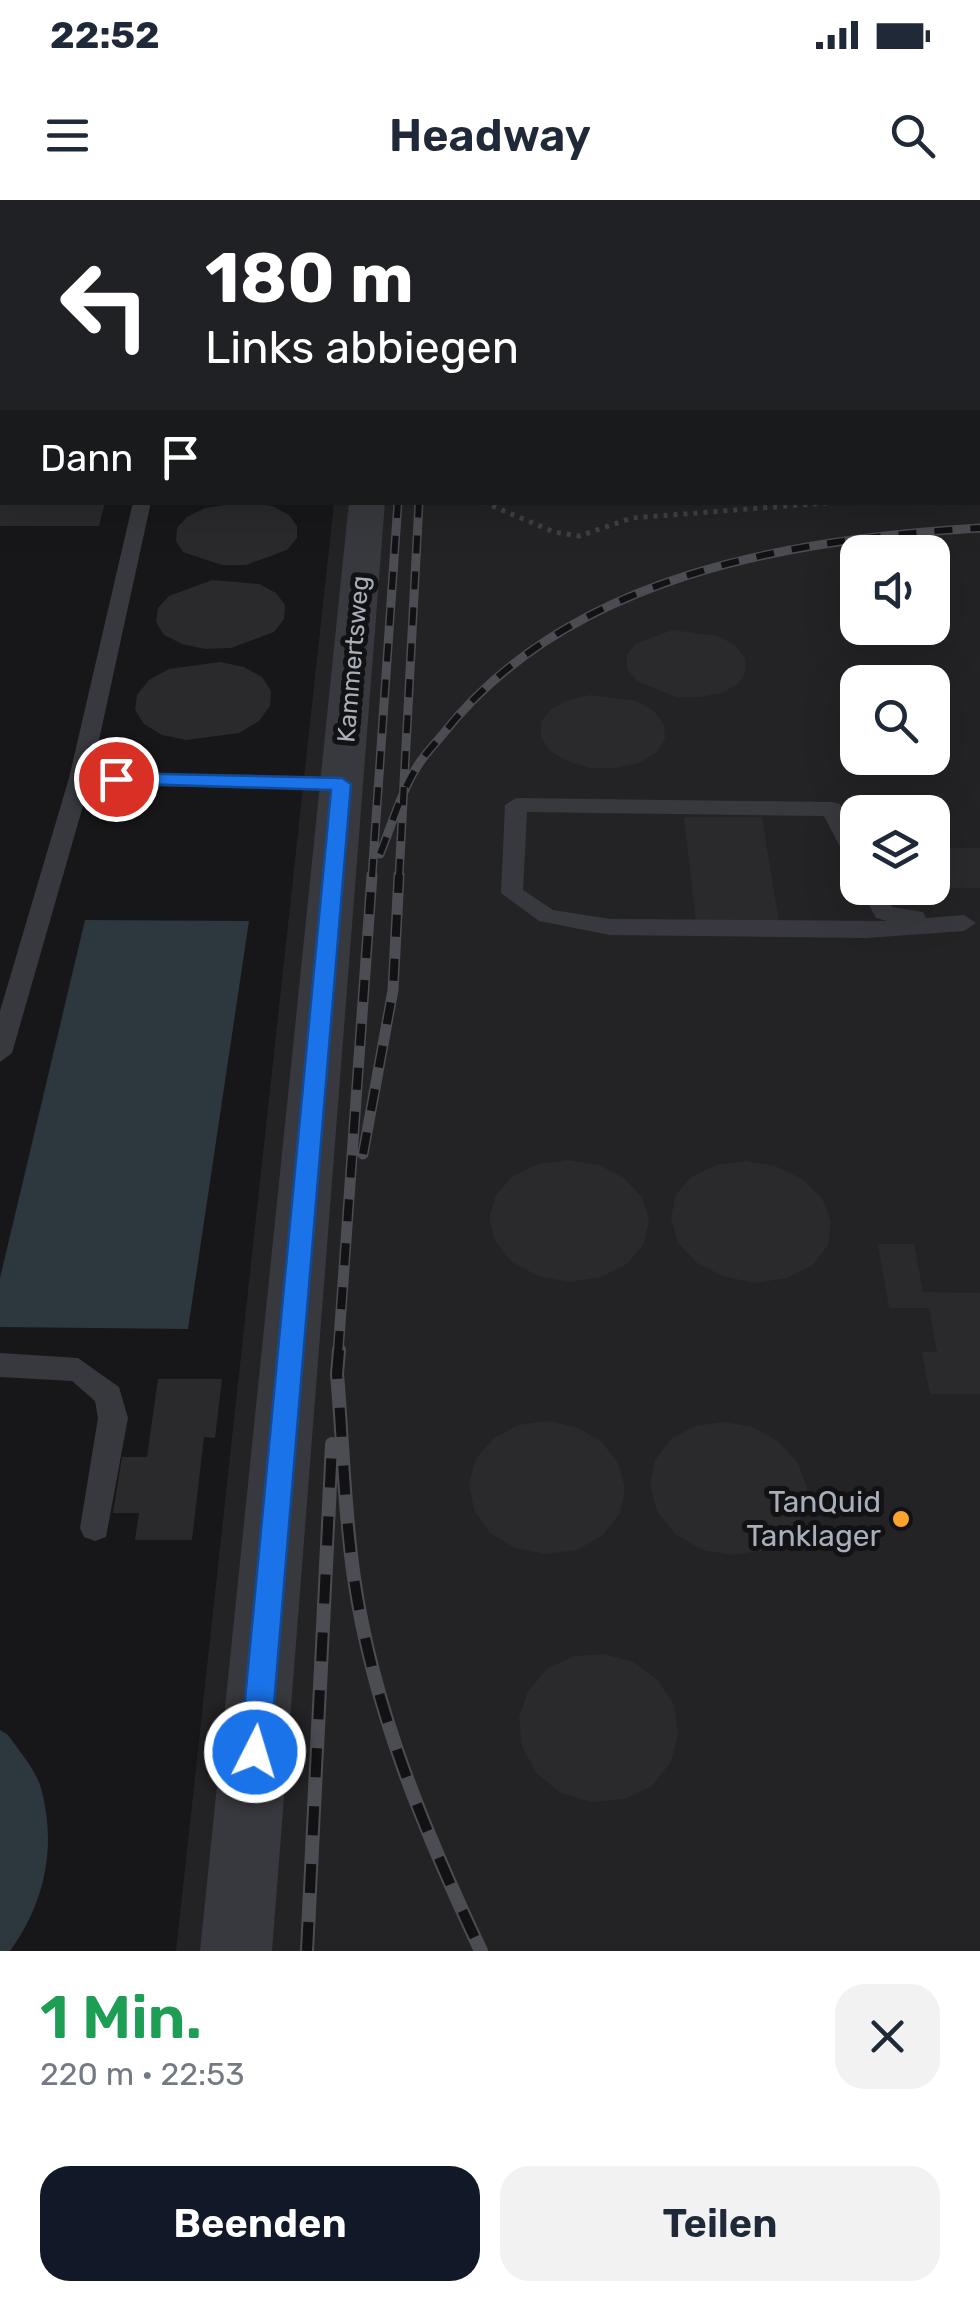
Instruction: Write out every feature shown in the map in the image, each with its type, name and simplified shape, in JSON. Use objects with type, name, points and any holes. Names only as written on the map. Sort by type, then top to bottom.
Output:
[{"type":"street","name":"Kammertsweg","points":[[236,1951],[367,505]]},
{"type":"lane","points":[[0,1054],[80,778],[141,505]]},
{"type":"lane","points":[[80,778],[342,784]]},
{"type":"lane","points":[[840,825],[832,809],[516,805],[512,892],[547,916],[610,927],[866,930],[972,924]]},
{"type":"lane","points":[[880,905],[884,913],[972,924]]},
{"type":"lane","points":[[0,1365],[78,1370],[110,1395],[113,1418],[95,1528]]},
{"type":"path","points":[[490,505],[554,532],[579,536],[596,534],[610,524],[632,518],[800,505]]},
{"type":"shaded area","points":[[334,505],[980,505],[980,1951],[176,1951]]},
{"type":"shaded area","points":[[85,920],[249,921],[188,1329],[0,1327],[0,1278]]},
{"type":"shaded area","points":[[0,1730],[8,1735],[39,1781],[48,1831],[39,1894],[10,1951],[0,1951]]},
{"type":"building","points":[[0,505],[104,505],[99,526],[0,526]]},
{"type":"building","points":[[272,506],[289,515],[297,526],[297,538],[287,550],[246,565],[222,565],[183,552],[176,541],[177,528],[187,517],[205,508]]},
{"type":"building","points":[[212,580],[259,584],[276,593],[285,605],[284,619],[274,632],[231,648],[205,649],[164,635],[156,622],[158,608],[169,596]]},
{"type":"building","points":[[673,630],[718,636],[735,645],[745,658],[746,671],[739,683],[722,693],[676,697],[637,681],[627,669],[627,655],[636,643]]},
{"type":"building","points":[[220,662],[244,667],[262,677],[271,691],[270,706],[259,721],[239,733],[186,740],[162,735],[144,724],[135,710],[137,695],[149,680],[169,669]]},
{"type":"building","points":[[590,695],[637,701],[655,712],[664,725],[665,739],[656,753],[639,763],[590,768],[550,751],[541,737],[541,722],[551,709]]},
{"type":"building","points":[[684,817],[762,817],[779,922],[696,922]]},
{"type":"building","points":[[950,848],[980,848],[980,888],[950,888]]},
{"type":"building","points":[[568,1160],[599,1165],[624,1178],[642,1197],[649,1220],[644,1244],[627,1264],[601,1277],[570,1282],[538,1276],[512,1262],[495,1241],[489,1218],[496,1195],[513,1176],[538,1164]]},
{"type":"building","points":[[745,1161],[775,1166],[802,1179],[822,1198],[831,1221],[828,1245],[813,1265],[787,1278],[756,1283],[725,1277],[697,1263],[678,1243],[671,1219],[675,1196],[691,1177],[716,1165]]},
{"type":"building","points":[[878,1244],[914,1244],[923,1292],[980,1293],[980,1394],[930,1394],[922,1352],[937,1352],[929,1308],[889,1308]]},
{"type":"building","points":[[158,1379],[222,1379],[215,1438],[204,1437],[192,1540],[135,1540],[139,1513],[113,1513],[122,1457],[147,1457]]},
{"type":"building","points":[[547,1421],[576,1427],[601,1441],[618,1463],[625,1488],[620,1513],[603,1535],[577,1550],[546,1554],[515,1548],[490,1533],[474,1510],[469,1484],[476,1459],[493,1439],[518,1425]]},
{"type":"building","points":[[724,1422],[753,1427],[779,1442],[798,1463],[807,1488],[804,1514],[788,1536],[764,1550],[733,1555],[702,1550],[675,1534],[657,1511],[650,1485],[655,1460],[671,1439],[695,1426]]},
{"type":"building","points":[[604,1654],[633,1662],[658,1680],[674,1705],[678,1734],[671,1762],[652,1786],[625,1799],[592,1802],[561,1793],[537,1774],[522,1747],[519,1718],[528,1691],[547,1669],[574,1656]]},
{"type":"railway","points":[[372,877],[398,505]]},
{"type":"railway","points":[[403,794],[419,505]]},
{"type":"railway","points":[[403,794],[425,756],[494,680],[553,636],[618,602],[687,576],[760,556],[834,542],[980,528]]},
{"type":"railway","points":[[380,854],[403,794]]},
{"type":"railway","points":[[399,877],[403,794]]},
{"type":"railway","points":[[338,1353],[372,875]]},
{"type":"railway","points":[[363,1154],[393,990],[399,875]]},
{"type":"railway","points":[[339,1350],[337,1374],[348,1527],[374,1675],[404,1769],[481,1951]]},
{"type":"railway","points":[[307,1951],[332,1444]]},
{"type":"place","name":"TanQuid Tanklager","points":[[901,1519]]},
{"type":"route","points":[[116,779],[342,784],[255,1752]]}]
